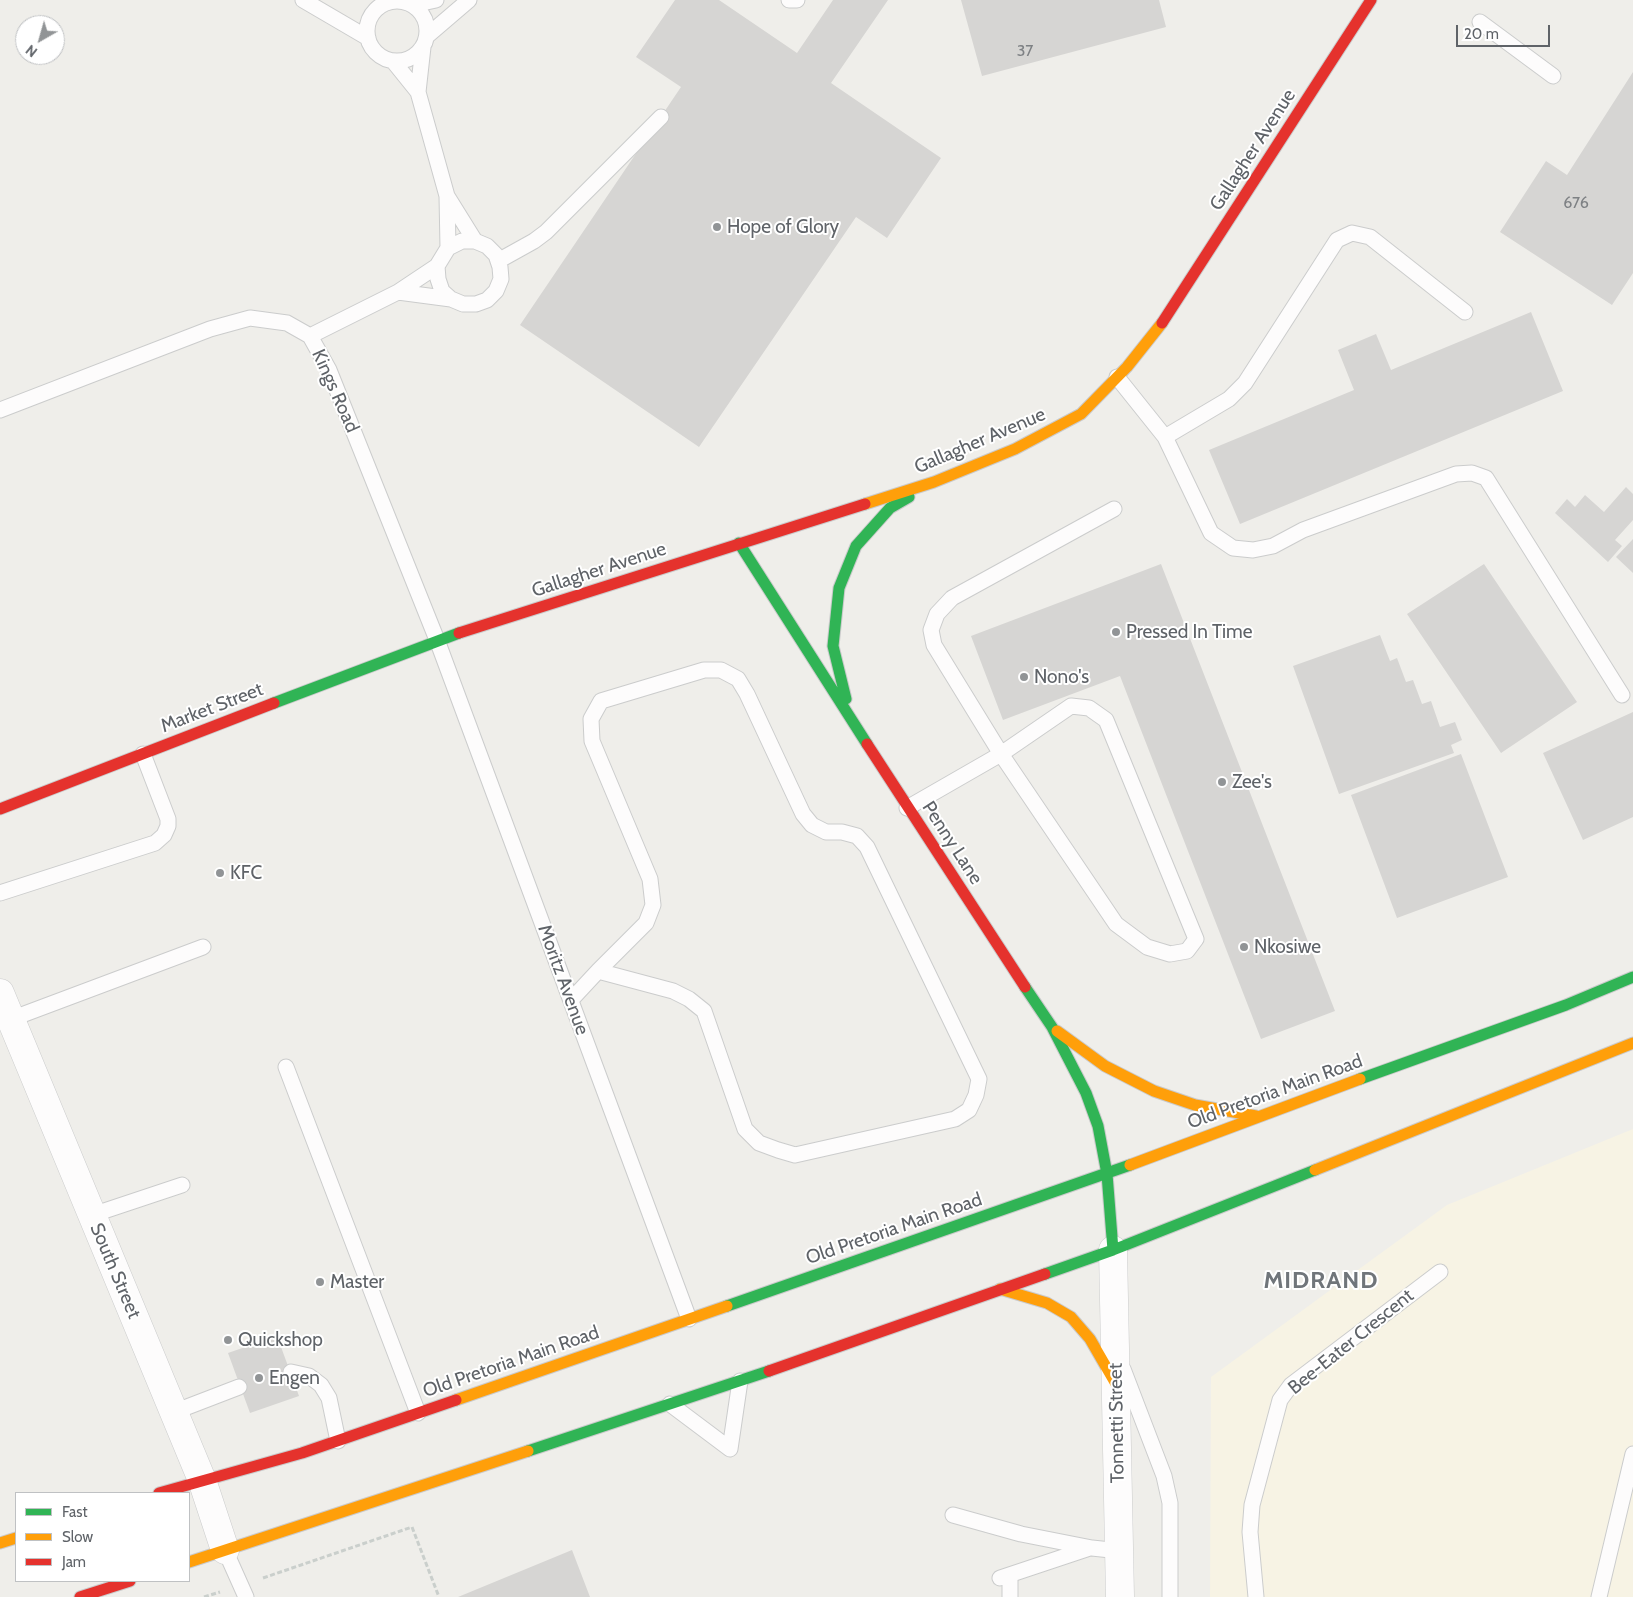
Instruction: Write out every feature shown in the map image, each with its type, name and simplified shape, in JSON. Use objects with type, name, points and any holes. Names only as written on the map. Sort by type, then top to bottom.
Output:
[{"type":"main road","name":"Gallagher Avenue","points":[[437,640],[934,482],[1016,449],[1081,414],[1118,378],[1160,326],[1371,0]]},
{"type":"main road","points":[[851,721],[833,646],[839,588],[856,546],[890,508],[934,482]]},
{"type":"main road","name":"Penny Lane","points":[[739,544],[851,721],[1052,1027],[1086,1093],[1098,1126],[1107,1174],[1113,1250]]},
{"type":"main road","name":"Market Street","points":[[0,809],[437,640]]},
{"type":"main road","name":"Old Pretoria Main Road","points":[[162,1492],[338,1441],[1107,1174],[1256,1116],[1566,1005],[1633,977]]},
{"type":"main road","points":[[1052,1027],[1105,1066],[1154,1091],[1195,1105],[1256,1116]]},
{"type":"main road","points":[[190,1562],[740,1381],[1113,1250],[1633,1043]]},
{"type":"main road","points":[[1000,1290],[1047,1303],[1071,1317],[1090,1339],[1116,1384]]},
{"type":"main road","points":[[0,1543],[15,1538]]},
{"type":"main road","points":[[80,1597],[127,1582]]},
{"type":"street","name":"South Street","points":[[0,993],[202,1480],[225,1550]]},
{"type":"street","name":"Tonnetti Street","points":[[1113,1250],[1120,1597]]},
{"type":"lane","points":[[303,0],[368,38]]},
{"type":"lane","points":[[413,6],[436,0]]},
{"type":"lane","points":[[310,336],[398,292],[438,266],[448,248],[447,196],[418,92],[425,41],[427,24],[422,14],[413,6],[402,1],[373,3],[368,26],[368,38],[373,49],[381,57],[392,61],[408,59],[415,56],[425,41],[469,0]]},
{"type":"lane","points":[[789,0],[797,0]]},
{"type":"lane","points":[[1480,22],[1553,76]]},
{"type":"lane","points":[[392,61],[418,92]]},
{"type":"lane","points":[[498,260],[534,241],[546,232],[661,117]]},
{"type":"lane","points":[[447,196],[475,241]]},
{"type":"lane","points":[[1165,437],[1228,399],[1245,383],[1336,240],[1352,233],[1370,237],[1465,312]]},
{"type":"lane","points":[[398,292],[451,299],[463,304],[476,304],[487,300],[496,291],[500,279],[498,260],[487,246],[475,241],[462,242],[448,248]]},
{"type":"lane","points":[[438,266],[438,279],[442,291],[451,299]]},
{"type":"lane","name":"Kings Road","points":[[0,410],[210,329],[250,318],[287,323],[310,336],[329,370],[437,640]]},
{"type":"lane","points":[[1118,378],[1165,437],[1204,523],[1211,533],[1232,548],[1253,550],[1274,546],[1303,530],[1456,474],[1472,474],[1486,478],[1622,695]]},
{"type":"lane","points":[[908,808],[1001,754],[1071,706],[1088,708],[1106,720],[1196,939],[1187,951],[1170,954],[1147,948],[1116,924],[1001,754],[934,645],[931,630],[937,614],[952,598],[1114,509]]},
{"type":"lane","name":"Moritz Avenue","points":[[437,640],[688,1319]]},
{"type":"lane","points":[[570,1000],[598,971],[646,923],[653,905],[650,878],[592,741],[591,719],[601,701],[704,670],[721,670],[738,679],[747,694],[803,814],[812,824],[826,832],[842,832],[857,836],[868,847],[978,1079],[976,1095],[969,1110],[955,1119],[795,1155],[778,1150],[760,1143],[745,1128],[704,1011],[689,999],[673,991],[598,971]]},
{"type":"lane","points":[[0,893],[155,842],[164,835],[168,826],[168,819],[143,754]]},
{"type":"lane","points":[[11,1019],[203,947]]},
{"type":"lane","points":[[286,1067],[418,1413]]},
{"type":"lane","points":[[92,1216],[182,1185]]},
{"type":"lane","name":"Bee-Eater Crescent","points":[[1256,1597],[1250,1532],[1252,1505],[1280,1400],[1291,1385],[1440,1272]]},
{"type":"lane","points":[[1115,1349],[1164,1476],[1170,1503],[1170,1597]]},
{"type":"lane","points":[[291,1372],[308,1376],[321,1384],[330,1398],[338,1441]]},
{"type":"lane","points":[[670,1404],[730,1449],[740,1381]]},
{"type":"lane","points":[[174,1412],[239,1387]]},
{"type":"lane","points":[[1599,1597],[1633,1454]]},
{"type":"lane","points":[[953,1515],[1021,1534],[1092,1548],[1120,1550]]},
{"type":"lane","points":[[1010,1597],[1005,1577],[1092,1548]]},
{"type":"lane","points":[[225,1550],[246,1597]]},
{"type":"path","points":[[306,1564],[412,1527],[439,1597]]},
{"type":"shaded area","points":[[1633,1129],[1633,1597],[1210,1597],[1211,1377],[1447,1205]]},
{"type":"building","name":"Hope of Glory","points":[[675,0],[719,0],[797,53],[833,0],[888,0],[831,83],[941,158],[887,238],[856,217],[699,447],[520,325],[681,87],[636,57]]},
{"type":"building","points":[[961,0],[1159,0],[1166,27],[982,76]]},
{"type":"building","points":[[1633,72],[1633,273],[1612,305],[1500,232],[1546,161],[1567,175]]},
{"type":"building","points":[[1531,312],[1563,391],[1240,524],[1209,450],[1354,390],[1338,350],[1376,334],[1391,370]]},
{"type":"building","points":[[1626,487],[1633,494],[1633,520],[1615,540],[1622,546],[1608,562],[1555,513],[1567,499],[1575,507],[1585,495],[1604,512]]},
{"type":"building","points":[[1633,539],[1633,573],[1616,557]]},
{"type":"building","points":[[1161,564],[1335,1011],[1261,1039],[1120,676],[1003,720],[971,636]]},
{"type":"building","points":[[1484,564],[1577,702],[1501,753],[1407,614]]},
{"type":"building","points":[[1380,635],[1390,661],[1397,658],[1406,682],[1413,680],[1422,704],[1431,701],[1440,727],[1455,722],[1462,740],[1451,745],[1454,753],[1339,794],[1293,666]]},
{"type":"building","points":[[1633,712],[1633,817],[1583,840],[1543,753]]},
{"type":"building","points":[[1461,754],[1508,877],[1397,918],[1351,795]]},
{"type":"building","points":[[277,1336],[299,1396],[250,1413],[228,1353]]},
{"type":"building","points":[[572,1550],[590,1597],[458,1597]]},
{"type":"traffic: fast","points":[[846,699],[833,646],[839,588],[856,546],[890,508],[909,497]]},
{"type":"traffic: fast","points":[[739,543],[867,744]]},
{"type":"traffic: fast","points":[[274,703],[459,633]]},
{"type":"traffic: fast","points":[[1360,1079],[1566,1005],[1633,977]]},
{"type":"traffic: fast","points":[[1025,987],[1052,1027],[1086,1093],[1098,1126],[1107,1174],[1113,1250]]},
{"type":"traffic: fast","points":[[727,1306],[1130,1165]]},
{"type":"traffic: fast","points":[[1045,1274],[1113,1250],[1315,1170]]},
{"type":"traffic: fast","points":[[528,1451],[769,1371]]},
{"type":"traffic: slow","points":[[865,504],[934,482],[1015,449],[1081,414],[1127,367],[1162,323]]},
{"type":"traffic: slow","points":[[1057,1031],[1105,1066],[1154,1091],[1195,1105],[1256,1116]]},
{"type":"traffic: slow","points":[[1315,1170],[1633,1043]]},
{"type":"traffic: slow","points":[[1130,1165],[1360,1079]]},
{"type":"traffic: slow","points":[[1000,1289],[1047,1303],[1071,1317],[1090,1339],[1116,1384]]},
{"type":"traffic: slow","points":[[456,1400],[727,1306]]},
{"type":"traffic: slow","points":[[190,1562],[528,1451]]},
{"type":"traffic: slow","points":[[0,1543],[15,1538]]},
{"type":"traffic: jam","points":[[1162,323],[1371,0]]},
{"type":"traffic: jam","points":[[459,633],[865,504]]},
{"type":"traffic: jam","points":[[0,809],[274,703]]},
{"type":"traffic: jam","points":[[867,744],[1025,987]]},
{"type":"traffic: jam","points":[[769,1371],[1045,1274]]},
{"type":"traffic: jam","points":[[163,1492],[302,1453],[456,1400]]},
{"type":"traffic: jam","points":[[80,1597],[127,1582]]},
{"type":"place","name":"Hope of Glory","points":[[717,227]]},
{"type":"place","name":"Pressed In Time","points":[[1116,632]]},
{"type":"place","name":"Nono's","points":[[1024,677]]},
{"type":"place","name":"Zee's","points":[[1222,782]]},
{"type":"place","name":"KFC","points":[[220,873]]},
{"type":"place","name":"Nkosiwe","points":[[1244,947]]},
{"type":"place","name":"Master","points":[[320,1282]]},
{"type":"place","name":"Quickshop","points":[[228,1340]]},
{"type":"place","name":"Engen","points":[[259,1378]]},
{"type":"district","name":"MIDRAND","points":[[1321,1281]]}]
